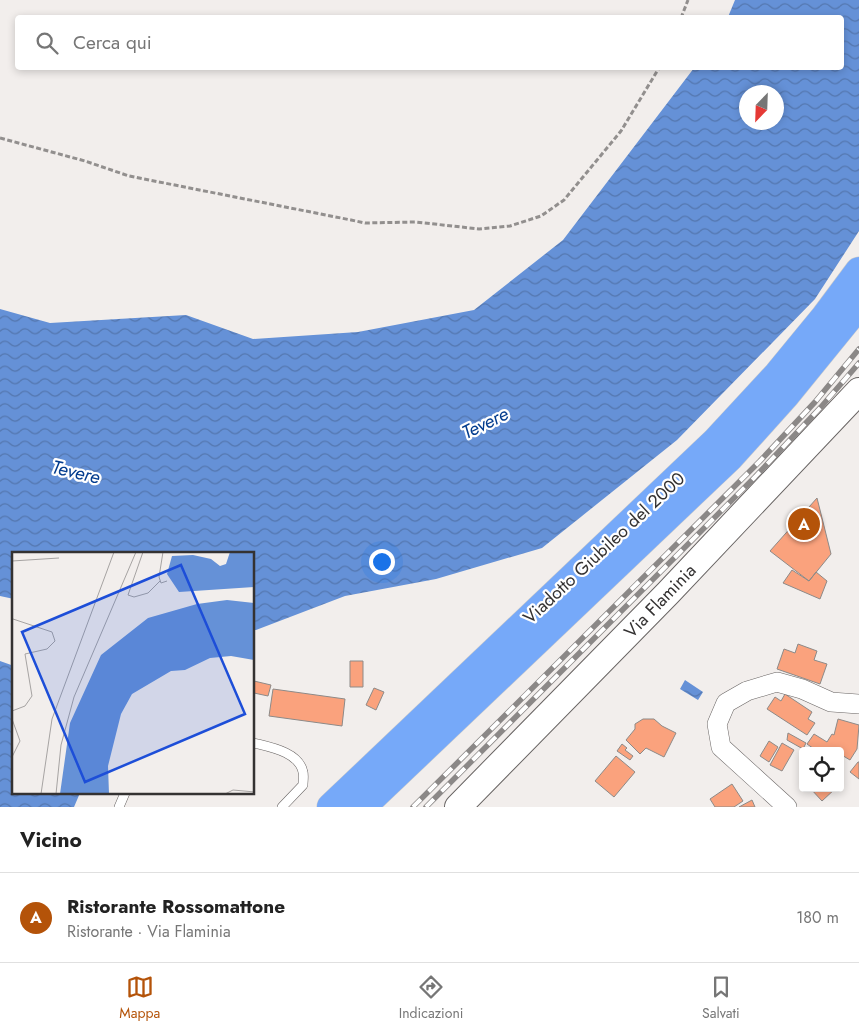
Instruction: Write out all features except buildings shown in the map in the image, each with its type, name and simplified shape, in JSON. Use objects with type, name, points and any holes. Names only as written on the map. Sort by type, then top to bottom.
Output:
[{"type":"highway","name":"Viadotto Giubileo del 2000","points":[[331,807],[715,442],[778,374],[824,318],[859,270]]},
{"type":"highway","name":"Viadotto Giubileo del 2000","points":[[362,807],[730,457],[785,396],[859,305]]},
{"type":"street","name":"Via Flaminia","points":[[458,807],[668,593],[859,391]]},
{"type":"street","points":[[787,807],[721,747],[717,724],[726,703],[747,691],[777,682],[802,689],[831,702],[859,704]]},
{"type":"lane","points":[[255,742],[277,748],[294,758],[303,771],[303,785],[282,807]]},
{"type":"lane","points":[[119,807],[125,794]]},
{"type":"path","points":[[682,15],[688,0]]},
{"type":"path","points":[[0,138],[85,161],[129,176],[351,220],[365,222],[416,222],[479,229],[510,226],[541,216],[564,200],[621,131],[658,70]]},
{"type":"water","name":"Tevere","points":[[735,0],[859,0],[859,231],[815,299],[677,440],[542,548],[436,579],[345,596],[256,630],[255,552],[12,552],[12,599],[0,596],[0,309],[50,323],[186,315],[253,339],[358,332],[474,310],[563,240],[692,70],[844,70],[844,15],[729,15]]},
{"type":"water","points":[[0,661],[12,665],[12,794],[80,794],[74,807],[0,807]]},
{"type":"water","points":[[685,680],[703,692],[698,700],[680,689]]},
{"type":"railway","points":[[413,807],[760,461],[815,402],[859,349]]},
{"type":"railway","points":[[426,807],[755,477],[821,407],[859,363]]},
{"type":"place","name":"Ristorante Rossomattone","points":[[804,524]]}]
